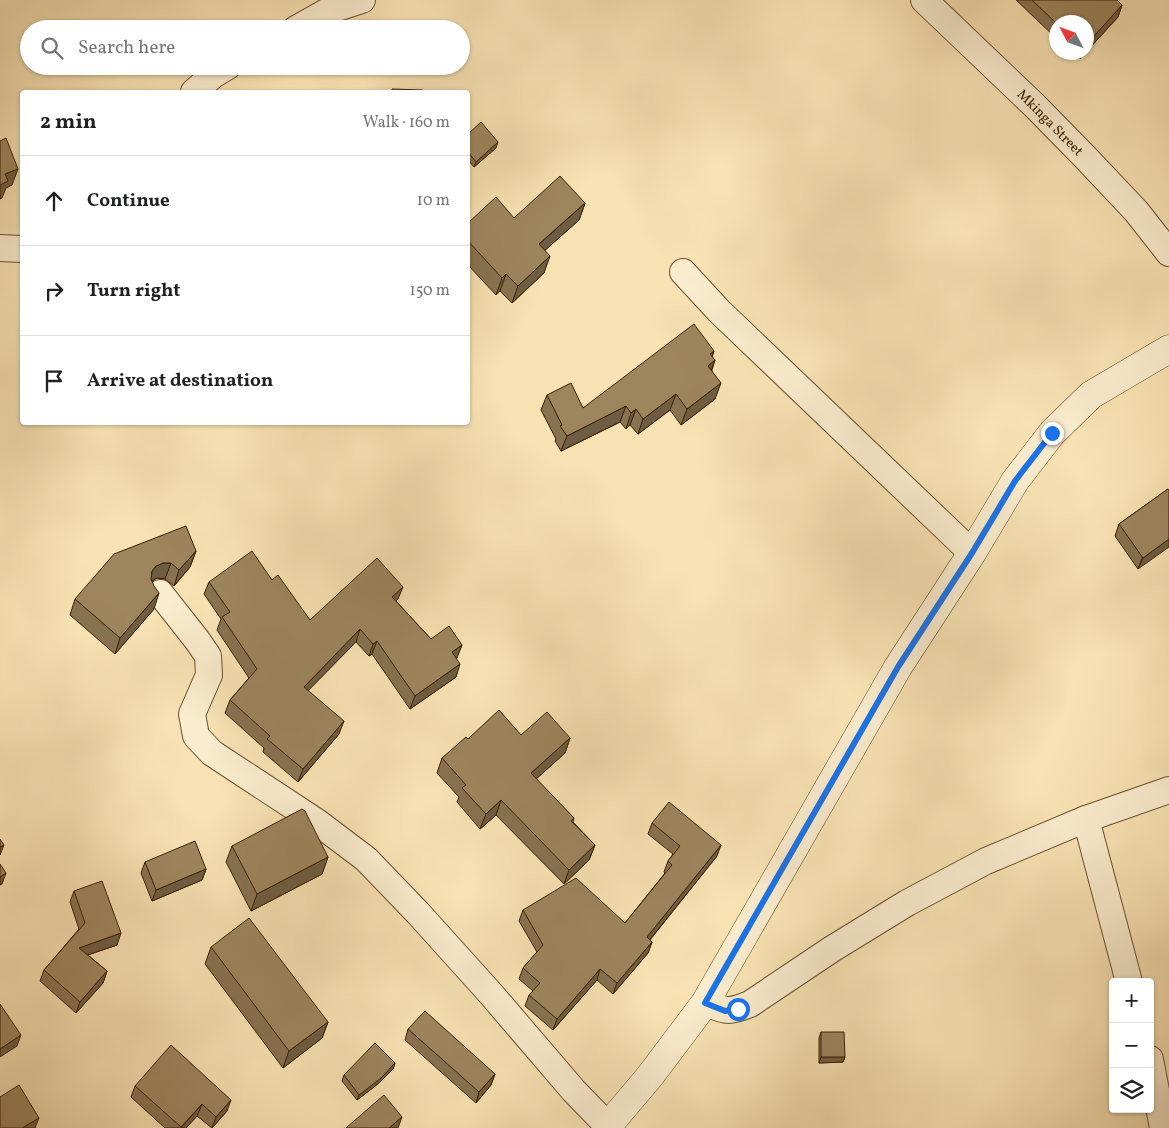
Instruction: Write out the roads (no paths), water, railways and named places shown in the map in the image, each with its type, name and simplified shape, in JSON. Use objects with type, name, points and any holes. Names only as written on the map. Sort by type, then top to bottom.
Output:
[{"type":"street","points":[[312,20],[328,11],[362,0]]},
{"type":"street","name":"Mkinga Street","points":[[924,0],[1035,106],[1085,157],[1136,211],[1169,253]]},
{"type":"street","points":[[196,90],[213,75]]},
{"type":"street","points":[[0,248],[20,249]]},
{"type":"street","points":[[683,272],[719,311],[972,553]]},
{"type":"street","points":[[160,593],[208,656],[210,675],[192,714],[196,736],[212,753],[317,822],[366,859],[418,913],[607,1127],[650,1076],[705,1003],[898,667],[972,553],[1015,481],[1052,433],[1091,395],[1169,349]]},
{"type":"street","points":[[705,1003],[725,1011],[738,1009],[750,1004],[832,949],[907,903],[986,861],[1086,819],[1169,790]]},
{"type":"street","points":[[1086,819],[1128,978]]},
{"type":"street","points":[[1152,1068],[1163,1128]]}]
